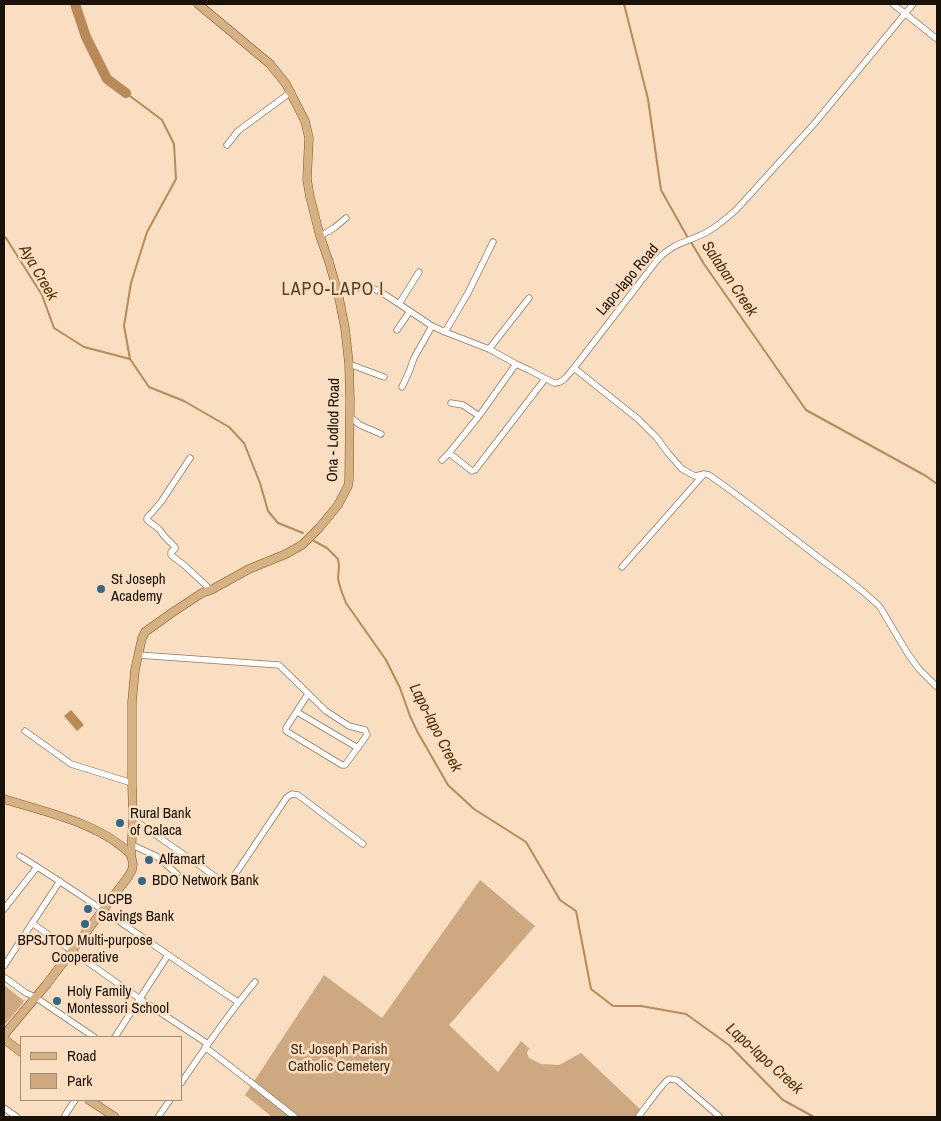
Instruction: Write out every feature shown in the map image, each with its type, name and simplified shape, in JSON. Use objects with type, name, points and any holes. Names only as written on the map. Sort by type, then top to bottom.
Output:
[{"type":"main road","name":"Ona - Lodlod Road","points":[[4,1035],[46,985],[132,870],[132,702],[135,670],[145,632],[202,593],[302,545],[338,505],[348,486],[349,364],[345,328],[330,262],[320,236],[310,197],[307,179],[309,138],[305,122],[291,92],[270,64],[198,4]]},
{"type":"main road","points":[[4,799],[89,827],[114,840],[131,854]]},
{"type":"main road","points":[[4,1039],[20,1051]]},
{"type":"main road","points":[[91,1101],[115,1117]]},
{"type":"street","points":[[893,4],[937,39]]},
{"type":"street","name":"Lapo-lapo Road","points":[[545,379],[557,384],[574,368],[665,252],[676,245],[707,232],[722,223],[736,210],[814,124],[913,4]]},
{"type":"street","points":[[227,145],[238,132],[291,92]]},
{"type":"street","points":[[320,236],[346,218]]},
{"type":"street","points":[[445,332],[468,293],[493,242]]},
{"type":"street","points":[[399,304],[419,272]]},
{"type":"street","points":[[338,293],[370,287],[381,292],[432,326],[489,349],[545,379],[475,470],[472,471],[449,453]]},
{"type":"street","points":[[489,349],[529,298]]},
{"type":"street","points":[[397,330],[410,311]]},
{"type":"street","points":[[402,387],[414,358],[432,326]]},
{"type":"street","points":[[349,364],[384,377]]},
{"type":"street","points":[[442,460],[479,416],[516,364]]},
{"type":"street","points":[[574,368],[638,419],[657,438],[682,469],[695,476],[709,475],[875,602],[919,669],[937,686]]},
{"type":"street","points":[[451,403],[462,405],[479,416]]},
{"type":"street","points":[[350,417],[360,425],[381,434]]},
{"type":"street","points":[[190,458],[147,520],[159,529],[175,547],[171,555],[211,590]]},
{"type":"street","points":[[622,567],[704,474]]},
{"type":"street","points":[[138,655],[279,665],[326,711],[349,726],[365,730],[367,735],[347,763],[342,765],[287,732],[286,728],[308,694]]},
{"type":"street","points":[[297,712],[358,748]]},
{"type":"street","points":[[25,731],[71,764],[132,783]]},
{"type":"street","points":[[133,819],[223,882],[232,879],[287,796],[292,794],[298,795],[363,844]]},
{"type":"street","points":[[132,845],[156,856],[177,874]]},
{"type":"street","points":[[20,856],[238,1002]]},
{"type":"street","points":[[4,909],[37,867]]},
{"type":"street","points":[[4,966],[60,881]]},
{"type":"street","points":[[32,923],[206,1046],[295,1117]]},
{"type":"street","points":[[116,1036],[168,955]]},
{"type":"street","points":[[4,977],[26,994],[35,997],[93,1036]]},
{"type":"street","points":[[182,1082],[238,1002],[256,982]]},
{"type":"street","points":[[638,1117],[662,1086],[671,1079],[677,1080],[720,1117]]},
{"type":"street","points":[[64,1117],[74,1101]]},
{"type":"street","points":[[158,1117],[169,1101]]},
{"type":"street","points":[[4,1108],[17,1117]]},
{"type":"green space","name":"St. Joseph Parish Catholic Cemetery","points":[[480,880],[535,926],[449,1025],[498,1072],[521,1041],[530,1049],[527,1053],[529,1058],[541,1064],[559,1065],[581,1053],[641,1110],[636,1117],[272,1117],[245,1095],[324,975],[382,1018]]},
{"type":"green space","points":[[4,985],[24,1001],[4,1026]]},
{"type":"shaded area","points":[[71,710],[84,725],[77,731],[64,716]]},
{"type":"waterway","name":"Lapo-lapo Creek","points":[[75,4],[86,37],[107,79],[126,93]]},
{"type":"waterway","name":"Salaban Creek","points":[[624,4],[648,99],[661,190],[688,238]]},
{"type":"waterway","name":"Lapo-lapo Creek","points":[[126,93],[162,120],[174,144],[176,179],[147,232],[131,283],[124,326],[130,359],[149,387],[184,401],[229,427],[244,443],[260,483],[268,511],[278,523],[303,533]]},
{"type":"waterway","name":"Aya Creek","points":[[4,237],[42,295],[54,328],[84,347],[130,359]]},
{"type":"waterway","name":"Salaban Creek","points":[[691,242],[704,264],[806,410],[926,476],[937,484]]},
{"type":"waterway","name":"Lapo-lapo Creek","points":[[314,541],[327,548],[338,559],[338,579],[346,603],[386,660],[400,688],[417,731],[448,785],[474,809],[526,842],[560,900],[576,911],[591,989],[613,1006],[641,1006],[686,1014],[729,1045],[783,1100],[814,1117]]},
{"type":"place","name":"St Joseph Academy","points":[[101,589]]},
{"type":"place","name":"Rural Bank of Calaca","points":[[120,823]]},
{"type":"place","name":"Alfamart","points":[[149,860]]},
{"type":"place","name":"BDO Network Bank","points":[[142,881]]},
{"type":"place","name":"UCPB Savings Bank","points":[[88,909]]},
{"type":"place","name":"BPSJTOD Multi-purpose Cooperative","points":[[85,924]]},
{"type":"place","name":"Holy Family Montessori School","points":[[57,1001]]},
{"type":"district","name":"LAPO-LAPO I","points":[[333,290]]}]
